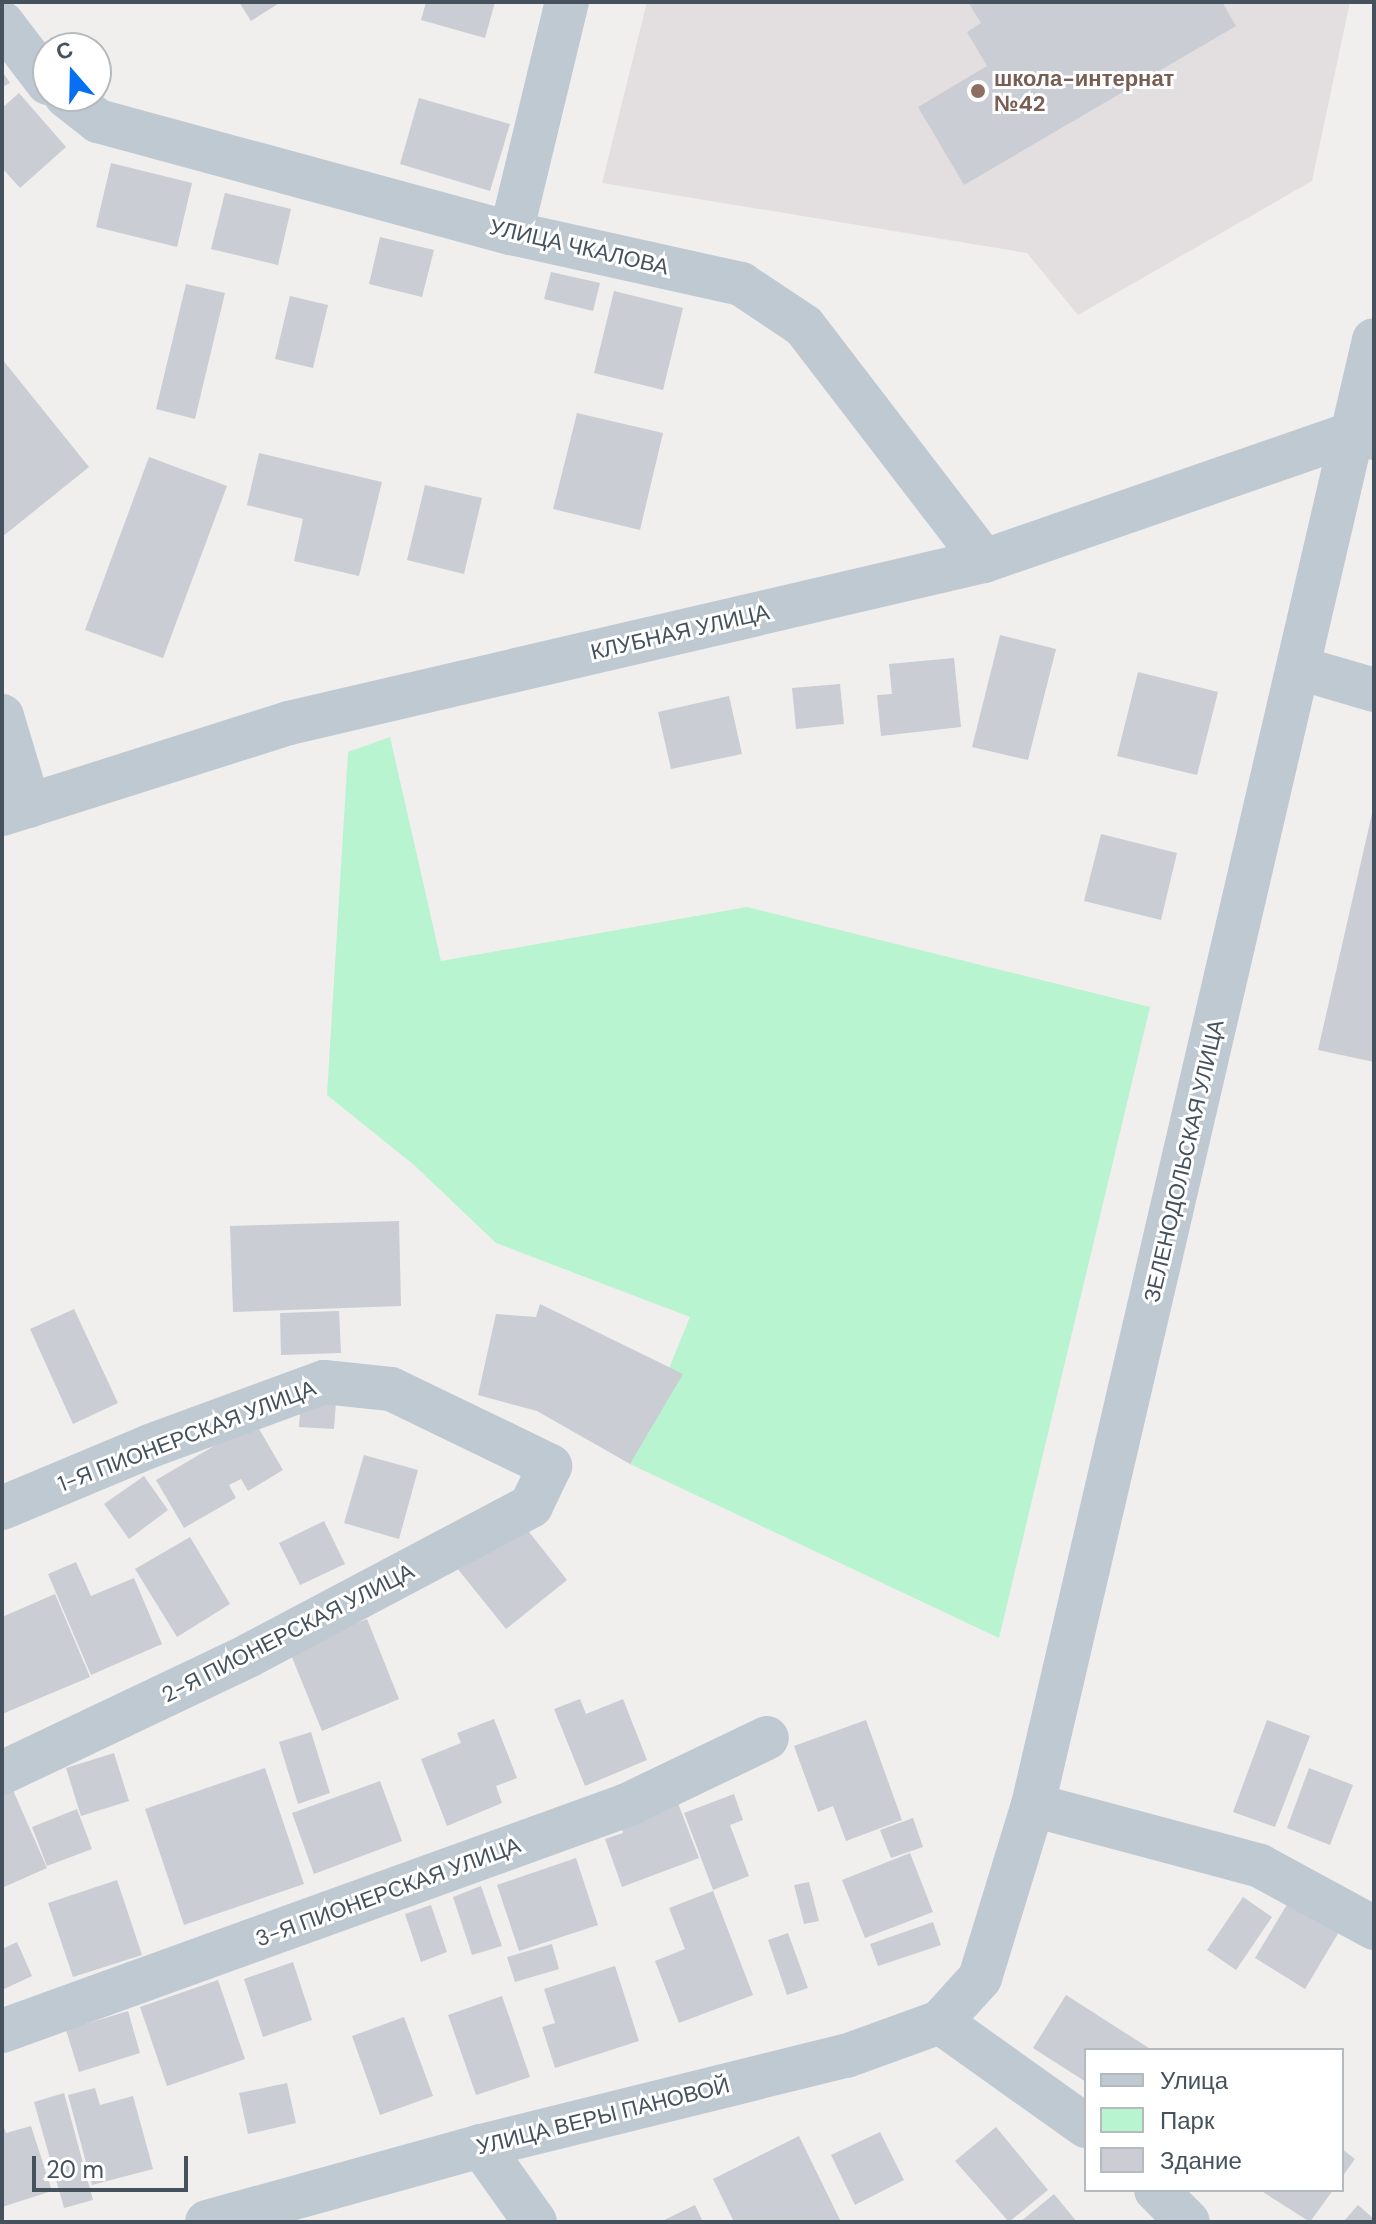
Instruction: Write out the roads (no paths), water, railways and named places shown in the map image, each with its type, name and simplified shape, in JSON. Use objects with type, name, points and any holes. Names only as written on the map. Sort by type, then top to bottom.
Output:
[{"type":"street","points":[[511,233],[567,2]]},
{"type":"street","points":[[2,23],[32,62]]},
{"type":"street","name":"УЛИЦА ЧКАЛОВА","points":[[86,112],[98,121],[511,233],[741,284],[804,326],[984,561]]},
{"type":"street","name":"ЗЕЛЕНОДОЛЬСКАЯ УЛИЦА","points":[[980,1978],[1033,1805],[1299,668],[1364,436],[1374,340]]},
{"type":"street","name":"КЛУБНАЯ УЛИЦА","points":[[11,802],[289,723],[984,561],[1364,436]]},
{"type":"street","points":[[1299,668],[1374,690]]},
{"type":"street","points":[[2,716],[11,802]]},
{"type":"street","name":"1-Я ПИОНЕРСКАЯ УЛИЦА","points":[[2,1508],[150,1446],[324,1382],[391,1389],[550,1466]]},
{"type":"street","name":"2-Я ПИОНЕРСКАЯ УЛИЦА","points":[[2,1773],[248,1656],[531,1506],[550,1466]]},
{"type":"street","name":"3-Я ПИОНЕРСКАЯ УЛИЦА","points":[[2,2031],[627,1805],[767,1738]]},
{"type":"street","points":[[1033,1805],[1260,1866],[1374,1928]]},
{"type":"street","name":"УЛИЦА ВЕРЫ ПАНОВОЙ","points":[[208,2222],[481,2146],[846,2056],[940,2022],[980,1978]]},
{"type":"street","points":[[940,2022],[1084,2125]]},
{"type":"street","points":[[481,2146],[535,2222]]},
{"type":"street","points":[[1158,2192],[1188,2222]]},
{"type":"place","name":"школа-интернат №42","points":[[978,91]]}]
